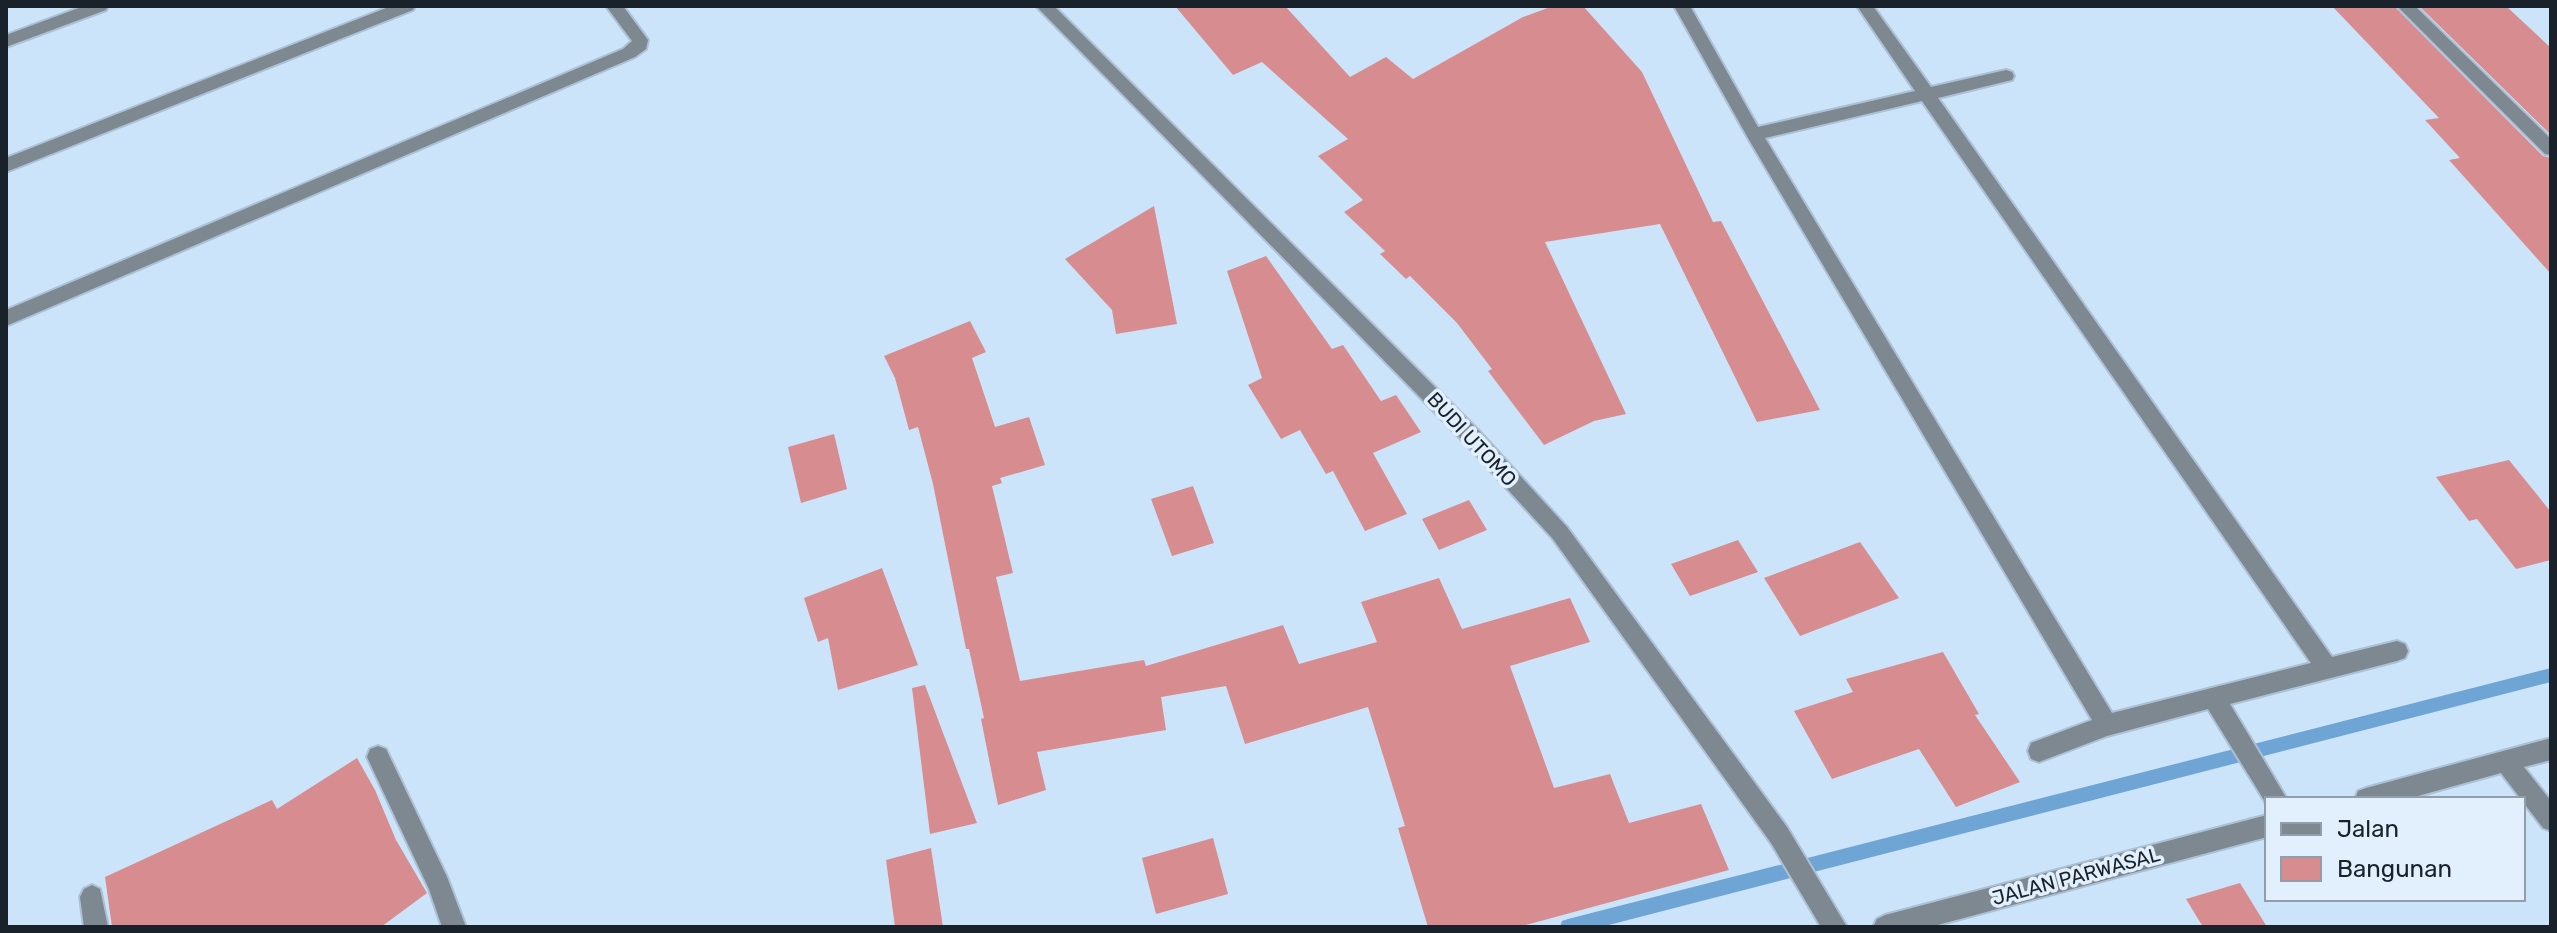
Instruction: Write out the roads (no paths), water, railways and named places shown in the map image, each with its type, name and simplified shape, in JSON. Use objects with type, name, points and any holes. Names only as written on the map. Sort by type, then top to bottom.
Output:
[{"type":"street","points":[[6,41],[100,6]]},
{"type":"street","points":[[6,165],[407,6]]},
{"type":"street","points":[[6,318],[629,53],[640,45],[640,40],[614,6]]},
{"type":"street","name":"BUDI UTOMO","points":[[1044,6],[1452,416],[1560,533],[1779,835],[1835,927]]},
{"type":"street","points":[[1682,6],[1754,134],[2107,725]]},
{"type":"street","points":[[1865,6],[2326,667]]},
{"type":"street","points":[[2405,6],[2551,149]]},
{"type":"street","points":[[1754,134],[2006,76]]},
{"type":"street","points":[[2039,751],[2107,725],[2397,651]]},
{"type":"street","points":[[2213,697],[2275,797]]},
{"type":"street","points":[[2373,797],[2551,749]]},
{"type":"street","points":[[378,757],[439,885],[454,927]]},
{"type":"street","points":[[2506,761],[2551,820]]},
{"type":"street","name":"JALAN PARWASAL","points":[[1885,927],[2265,827]]},
{"type":"street","points":[[92,897],[96,927]]},
{"type":"waterway","points":[[1568,927],[2551,675]]}]
